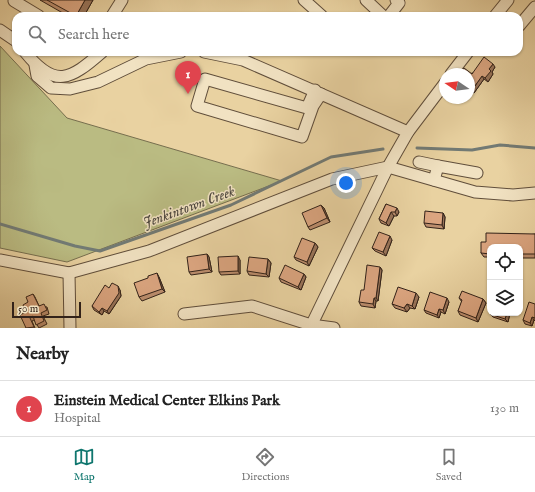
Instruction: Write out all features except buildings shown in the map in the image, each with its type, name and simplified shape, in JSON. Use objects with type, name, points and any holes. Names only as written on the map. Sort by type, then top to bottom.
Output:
[{"type":"street","points":[[114,12],[122,0]]},
{"type":"street","points":[[304,0],[318,12]]},
{"type":"street","points":[[366,0],[380,12]]},
{"type":"street","points":[[392,12],[399,3],[396,0]]},
{"type":"street","points":[[498,12],[508,0]]},
{"type":"street","points":[[14,1],[32,12]]},
{"type":"street","points":[[523,21],[535,7]]},
{"type":"street","points":[[0,30],[12,38]]},
{"type":"street","points":[[28,56],[35,65],[48,74],[60,77],[80,71],[97,56]]},
{"type":"street","points":[[35,65],[37,76],[51,88],[70,89],[98,82],[146,59],[161,56]]},
{"type":"street","points":[[224,56],[243,60],[408,132]]},
{"type":"street","points":[[456,68],[465,56]]},
{"type":"street","points":[[205,78],[307,108],[318,92],[302,137],[197,106],[205,78]]},
{"type":"street","points":[[311,327],[388,166],[408,132],[439,91]]},
{"type":"street","points":[[419,162],[477,173]]},
{"type":"street","points":[[0,260],[69,273],[148,250],[332,179],[388,166],[475,192],[513,195],[535,193]]},
{"type":"street","points":[[434,180],[438,166]]},
{"type":"street","points":[[69,273],[70,328]]},
{"type":"street","points":[[184,314],[252,306],[311,327],[334,328]]},
{"type":"green space","points":[[0,46],[67,118],[282,181],[67,262],[0,248]]},
{"type":"waterway","name":"Jenkintown Creek","points":[[417,148],[472,150],[500,145],[535,148]]},
{"type":"waterway","name":"Jenkintown Creek","points":[[0,224],[75,246],[100,251],[231,205],[331,157],[383,149]]},
{"type":"place","name":"Einstein Medical Center Elkins Park","points":[[188,94]]}]
